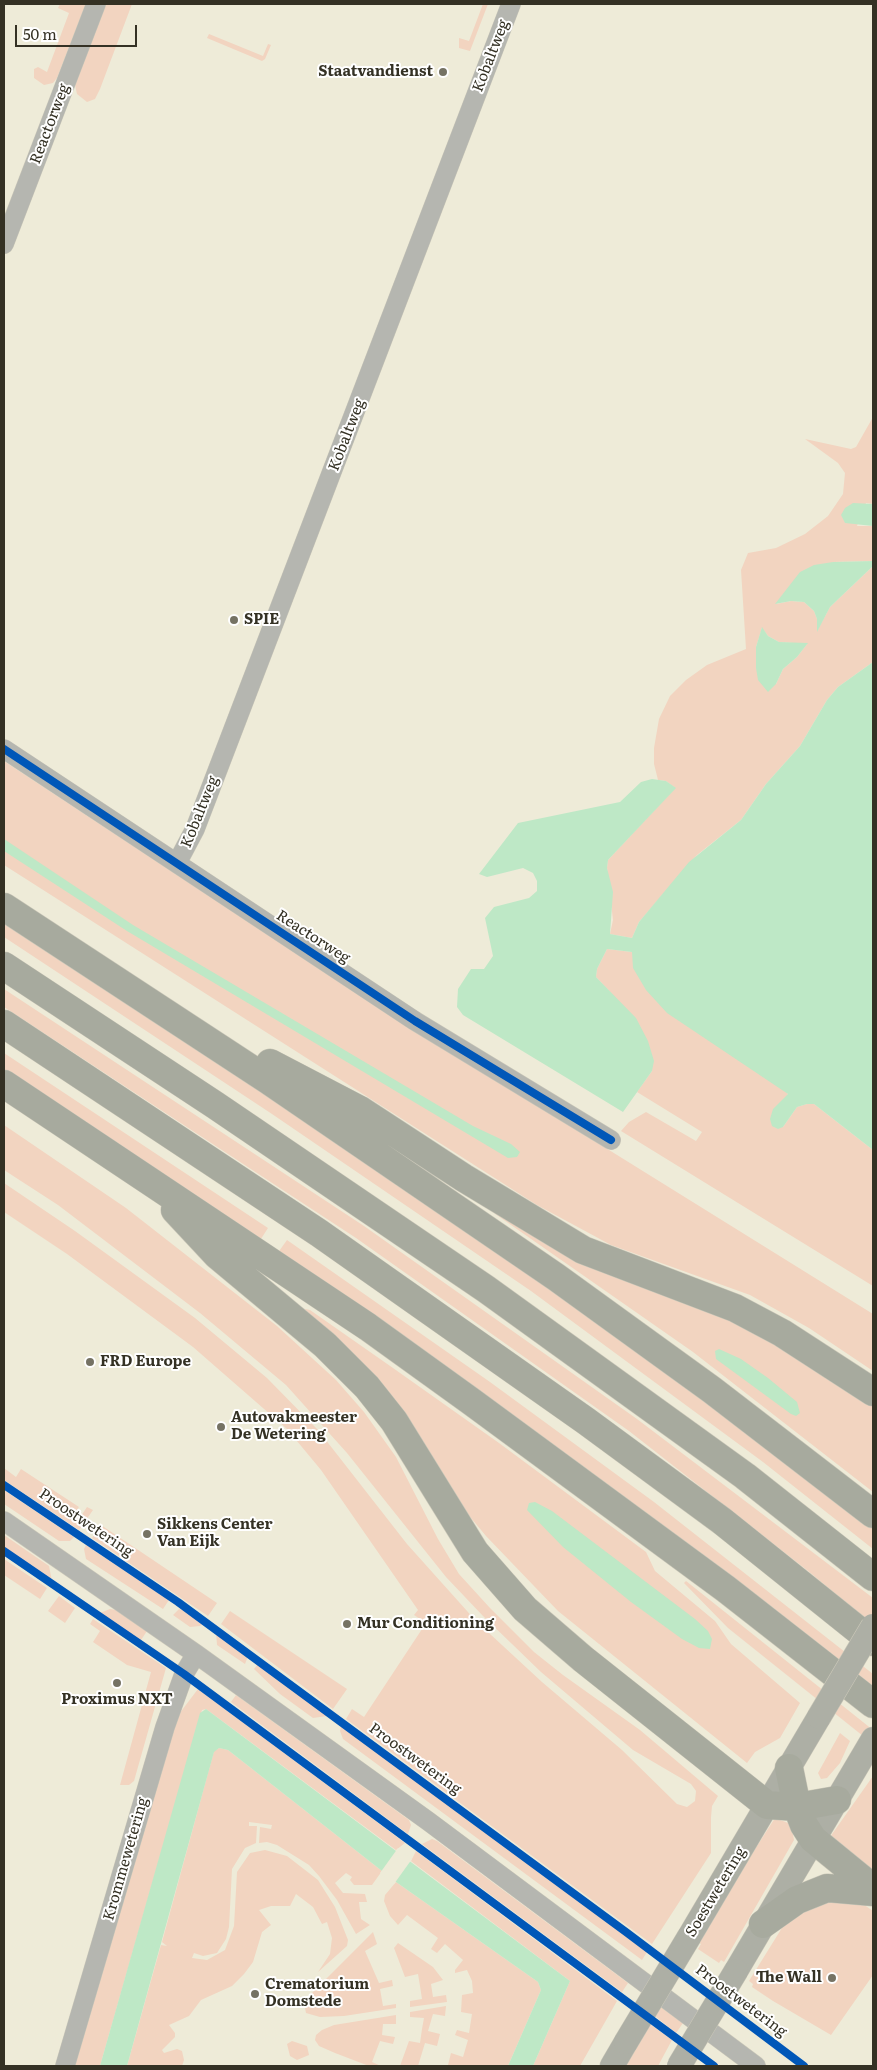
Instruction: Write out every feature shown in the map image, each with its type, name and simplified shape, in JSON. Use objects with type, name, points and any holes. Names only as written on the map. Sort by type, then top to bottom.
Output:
[{"type":"highway","points":[[4,907],[284,1090],[556,1277],[712,1390],[873,1514]]},
{"type":"highway","points":[[4,966],[288,1153],[486,1289],[745,1476],[873,1577]]},
{"type":"highway","points":[[118,982],[360,1110],[464,1178],[583,1250],[735,1308],[782,1332],[873,1392]]},
{"type":"highway","points":[[4,1024],[319,1232],[586,1421],[722,1522],[873,1642]]},
{"type":"highway","points":[[4,1084],[368,1327],[726,1589],[873,1704]]},
{"type":"highway","points":[[137,1171],[217,1255],[326,1344],[367,1387],[394,1421],[475,1552],[525,1609],[583,1659],[767,1805],[797,1806],[837,1800]]},
{"type":"highway","points":[[789,1768],[797,1806],[804,1824],[814,1839],[873,1888]]},
{"type":"highway","points":[[763,1924],[797,1900],[827,1888],[873,1892]]},
{"type":"main road","name":"Soestwetering","points":[[612,2066],[873,1626]]},
{"type":"main road","points":[[679,2066],[869,1746]]},
{"type":"street","name":"Reactorweg","points":[[4,244],[96,4]]},
{"type":"street","name":"Kobaltweg","points":[[177,864],[195,829],[511,4]]},
{"type":"street","name":"Reactorweg","points":[[4,749],[415,1021],[611,1140]]},
{"type":"street","points":[[4,1520],[196,1654],[428,1821],[756,2066]]},
{"type":"street","name":"Krommewetering","points":[[65,2066],[165,1727],[184,1674],[196,1654]]},
{"type":"shaded area","points":[[60,4],[86,4],[57,78],[53,83],[44,85],[34,78],[34,69],[38,67],[47,72],[69,13],[58,8]]},
{"type":"shaded area","points":[[105,4],[132,4],[100,89],[95,99],[87,102],[77,94],[75,85]]},
{"type":"shaded area","points":[[483,4],[488,4],[470,51],[459,48],[459,38],[469,41]]},
{"type":"shaded area","points":[[209,34],[263,56],[268,44],[271,45],[265,59],[262,61],[207,38]]},
{"type":"shaded area","points":[[873,417],[873,504],[866,503],[857,526],[873,526],[873,561],[833,562],[776,604],[791,601],[804,602],[814,611],[817,619],[817,631],[830,607],[873,566],[873,662],[838,687],[827,700],[800,746],[766,784],[741,820],[697,855],[639,922],[632,938],[610,934],[613,920],[607,868],[608,860],[675,788],[666,781],[658,780],[654,764],[654,748],[659,719],[670,696],[686,680],[707,665],[746,649],[741,570],[748,553],[776,548],[805,534],[828,516],[843,494],[845,473],[838,463],[805,439],[851,449],[856,447]],"holes":[[[762,628],[768,636],[779,642],[807,644],[797,657],[783,669],[776,684],[756,668],[756,647]]]},
{"type":"shaded area","points":[[853,503],[873,504],[873,526],[845,523],[841,515],[845,508]]},
{"type":"shaded area","points":[[873,561],[873,566],[830,607],[817,632],[817,619],[814,611],[804,602],[791,601],[775,604],[800,572],[814,565],[833,562]]},
{"type":"shaded area","points":[[762,627],[768,636],[779,642],[808,643],[797,657],[783,669],[776,684],[768,692],[758,680],[756,668],[756,647]]},
{"type":"shaded area","points":[[873,662],[873,1150],[814,1104],[797,1107],[783,1127],[778,1129],[772,1126],[770,1119],[773,1109],[788,1094],[667,1013],[646,990],[633,968],[632,952],[607,949],[597,969],[596,977],[636,1018],[648,1041],[654,1061],[652,1071],[623,1112],[463,1015],[457,1007],[458,989],[471,969],[484,969],[493,956],[485,918],[494,907],[529,898],[537,891],[537,881],[533,873],[523,868],[487,877],[479,874],[518,823],[620,802],[641,782],[652,779],[666,781],[676,788],[608,860],[607,868],[613,892],[610,934],[632,938],[639,922],[689,862],[741,820],[766,784],[800,746],[827,700],[838,687]]},
{"type":"shaded area","points":[[4,761],[366,999],[873,1314],[873,1371],[809,1328],[750,1295],[611,1245],[537,1205],[4,865]]},
{"type":"shaded area","points":[[4,839],[133,925],[473,1126],[511,1144],[520,1152],[517,1157],[508,1158],[127,931],[4,851]]},
{"type":"shaded area","points":[[4,917],[540,1279],[773,1451],[873,1528],[873,1549],[763,1462],[531,1291],[272,1114],[4,937]]},
{"type":"shaded area","points":[[607,949],[632,952],[788,1094],[783,1127],[797,1107],[814,1104],[873,1150],[873,1286],[621,1131],[629,1122],[646,1112],[696,1141],[702,1132],[637,1092],[652,1071],[611,993],[596,977],[597,969]]},
{"type":"shaded area","points":[[4,989],[364,1226],[637,1419],[873,1598],[873,1625],[808,1571],[629,1431],[356,1238],[4,1007]]},
{"type":"shaded area","points":[[4,1053],[268,1228],[259,1242],[4,1072]]},
{"type":"shaded area","points":[[4,1125],[126,1208],[277,1326],[336,1380],[364,1412],[396,1457],[438,1539],[459,1574],[490,1608],[534,1652],[640,1730],[718,1796],[712,1806],[711,1853],[652,1944],[346,1719],[352,1709],[364,1717],[426,1623],[414,1615],[418,1610],[321,1470],[287,1429],[193,1347],[67,1254],[4,1212],[4,1183],[75,1231],[195,1318],[267,1378],[318,1430],[407,1544],[476,1621],[542,1682],[622,1750],[677,1804],[687,1807],[695,1801],[696,1791],[691,1784],[633,1750],[541,1672],[483,1616],[446,1577],[347,1453],[286,1385],[200,1313],[58,1205],[4,1170]]},
{"type":"shaded area","points":[[491,1211],[543,1240],[739,1320],[873,1404],[873,1492],[693,1352]]},
{"type":"shaded area","points":[[287,1240],[490,1382],[654,1502],[873,1674],[873,1690],[277,1254]]},
{"type":"shaded area","points":[[296,1307],[310,1310],[393,1368],[499,1443],[646,1552],[655,1571],[715,1621],[731,1644],[800,1703],[780,1738],[755,1752],[747,1763],[558,1611],[486,1536]]},
{"type":"shaded area","points":[[719,1349],[741,1359],[768,1378],[797,1402],[800,1413],[796,1416],[791,1414],[716,1359],[715,1351]]},
{"type":"shaded area","points":[[4,1468],[16,1477],[21,1469],[79,1507],[73,1515],[79,1519],[87,1507],[93,1510],[79,1530],[4,1480]]},
{"type":"shaded area","points":[[4,1490],[74,1537],[70,1541],[59,1541],[4,1504]]},
{"type":"shaded area","points":[[535,1502],[552,1511],[695,1619],[708,1631],[712,1639],[710,1649],[699,1648],[682,1639],[631,1602],[563,1547],[527,1510],[529,1503]]},
{"type":"shaded area","points":[[101,1525],[217,1603],[208,1616],[92,1538]]},
{"type":"shaded area","points":[[4,1535],[49,1566],[52,1581],[4,1549]]},
{"type":"shaded area","points":[[86,1545],[169,1600],[163,1609],[86,1559],[84,1549]]},
{"type":"shaded area","points":[[4,1559],[47,1588],[40,1599],[4,1575]]},
{"type":"shaded area","points":[[686,1581],[873,1730],[873,1744],[728,1628],[684,1583]]},
{"type":"shaded area","points":[[59,1596],[75,1608],[65,1623],[48,1611]]},
{"type":"shaded area","points":[[110,1609],[116,1610],[147,1631],[141,1640],[100,1613]]},
{"type":"shaded area","points":[[179,1609],[203,1624],[190,1627],[173,1615]]},
{"type":"shaded area","points":[[230,1611],[347,1689],[333,1709],[221,1624]]},
{"type":"shaded area","points":[[93,1619],[166,1668],[134,1781],[129,1785],[120,1785],[151,1672],[127,1665],[93,1642],[100,1631],[90,1624]]},
{"type":"shaded area","points":[[216,1632],[248,1656],[245,1664],[217,1645]]},
{"type":"shaded area","points":[[258,1664],[327,1716],[313,1718],[280,1694],[254,1669]]},
{"type":"shaded area","points":[[198,1689],[405,1843],[396,1850],[206,1709],[202,1710],[100,2066],[75,2066],[160,1762],[179,1714]]},
{"type":"shaded area","points":[[236,1695],[409,1820],[411,1825],[408,1834],[231,1702]]},
{"type":"shaded area","points":[[206,1709],[570,1981],[533,2066],[508,2066],[541,1990],[538,1982],[396,1882],[228,1750],[219,1748],[214,1752],[127,2066],[100,2066],[200,1713]]},
{"type":"shaded area","points":[[341,1726],[647,1952],[642,1960],[343,1739],[340,1731]]},
{"type":"shaded area","points":[[840,1733],[850,1741],[840,1763],[827,1778],[821,1779],[818,1773]]},
{"type":"shaded area","points":[[219,1748],[228,1750],[382,1871],[372,1885],[354,1885],[350,1880],[352,1877],[346,1873],[335,1883],[343,1893],[365,1894],[367,1902],[359,1902],[361,1919],[370,1925],[356,1934],[337,1900],[309,1865],[277,1845],[267,1842],[259,1843],[260,1827],[271,1829],[272,1825],[249,1822],[249,1826],[257,1826],[256,1843],[245,1848],[232,1869],[229,1927],[226,1939],[217,1953],[203,1956],[194,1953],[192,1958],[207,1960],[225,1950],[234,1926],[237,1872],[250,1853],[265,1850],[287,1856],[318,1880],[335,1907],[348,1940],[347,1946],[318,1972],[330,1954],[332,1938],[327,1922],[322,1924],[313,1907],[296,1894],[290,1906],[271,1906],[259,1910],[271,1925],[262,1932],[253,1962],[244,1974],[232,1986],[201,2000],[189,2016],[169,2025],[175,2033],[175,2037],[162,2050],[164,2053],[177,2049],[182,2051],[184,2060],[182,2066],[127,2066],[161,1945],[167,1946],[162,1942],[214,1751]]},
{"type":"shaded area","points":[[873,1776],[873,1877],[830,1837]]},
{"type":"shaded area","points":[[775,1818],[788,1823],[792,1829],[794,1840],[724,1962],[721,1960],[719,1963],[698,1949],[701,1944],[696,1941]]},
{"type":"shaded area","points":[[432,1839],[628,1983],[622,1992],[422,1844]]},
{"type":"shaded area","points":[[416,1851],[617,2001],[580,2066],[533,2066],[570,1981],[411,1861]]},
{"type":"shaded area","points":[[396,1882],[538,1982],[541,1990],[508,2066],[448,2065],[451,2053],[463,2057],[468,2040],[455,2035],[457,2030],[469,2033],[472,2014],[461,2012],[462,1995],[473,1993],[472,1981],[467,1970],[455,1973],[455,1970],[463,1960],[445,1944],[437,1953],[431,1949],[438,1938],[407,1915],[398,1925],[390,1916],[384,1901],[385,1895]]},
{"type":"shaded area","points":[[822,1897],[863,1904],[873,1911],[873,1975],[831,2035],[773,2001],[752,1987],[753,1984],[749,1981],[785,1923]]},
{"type":"shaded area","points":[[373,1932],[377,1944],[365,1951],[379,1983],[392,1980],[393,1986],[380,1989],[383,2006],[396,2004],[396,2008],[344,2016],[320,2017],[306,2013],[304,2003],[308,1997]]},
{"type":"shaded area","points":[[398,1943],[433,1967],[443,1980],[431,1984],[433,1997],[446,1995],[447,2002],[410,2007],[410,2001],[422,1999],[418,1974],[405,1977],[394,1948]]},
{"type":"shaded area","points":[[446,2006],[445,2016],[433,2014],[428,2031],[440,2034],[437,2046],[425,2043],[418,2066],[400,2066],[409,2041],[420,2043],[424,2018],[410,2017],[410,2012]]},
{"type":"shaded area","points":[[661,2007],[683,2023],[676,2033],[655,2016]]},
{"type":"shaded area","points":[[396,2015],[396,2024],[383,2024],[382,2035],[395,2037],[393,2044],[380,2041],[372,2062],[381,2066],[369,2066],[335,2053],[319,2046],[315,2040],[316,2035],[322,2030],[334,2025]]},
{"type":"shaded area","points":[[650,2024],[672,2040],[658,2066],[623,2066]]},
{"type":"shaded area","points":[[292,2041],[307,2046],[309,2055],[297,2060],[290,2056],[287,2044]]},
{"type":"pier","points":[[398,1848],[412,1859],[394,1884],[380,1873]]},
{"type":"cycle path","points":[[4,749],[415,1021],[611,1140]]},
{"type":"cycle path","name":"Proostwetering","points":[[4,1485],[178,1602],[626,1932],[804,2066]]},
{"type":"cycle path","points":[[4,1551],[184,1674],[714,2066]]},
{"type":"place","name":"Staatvandienst","points":[[443,72]]},
{"type":"place","name":"SPIE","points":[[234,620]]},
{"type":"place","name":"FRD Europe","points":[[90,1362]]},
{"type":"place","name":"Autovakmeester De Wetering","points":[[221,1427]]},
{"type":"place","name":"Sikkens Center Van Eijk","points":[[147,1534]]},
{"type":"place","name":"Mur Conditioning","points":[[347,1624]]},
{"type":"place","name":"Proximus NXT","points":[[117,1683]]},
{"type":"place","name":"The Wall","points":[[832,1978]]},
{"type":"place","name":"Crematorium Domstede","points":[[255,1994]]}]
